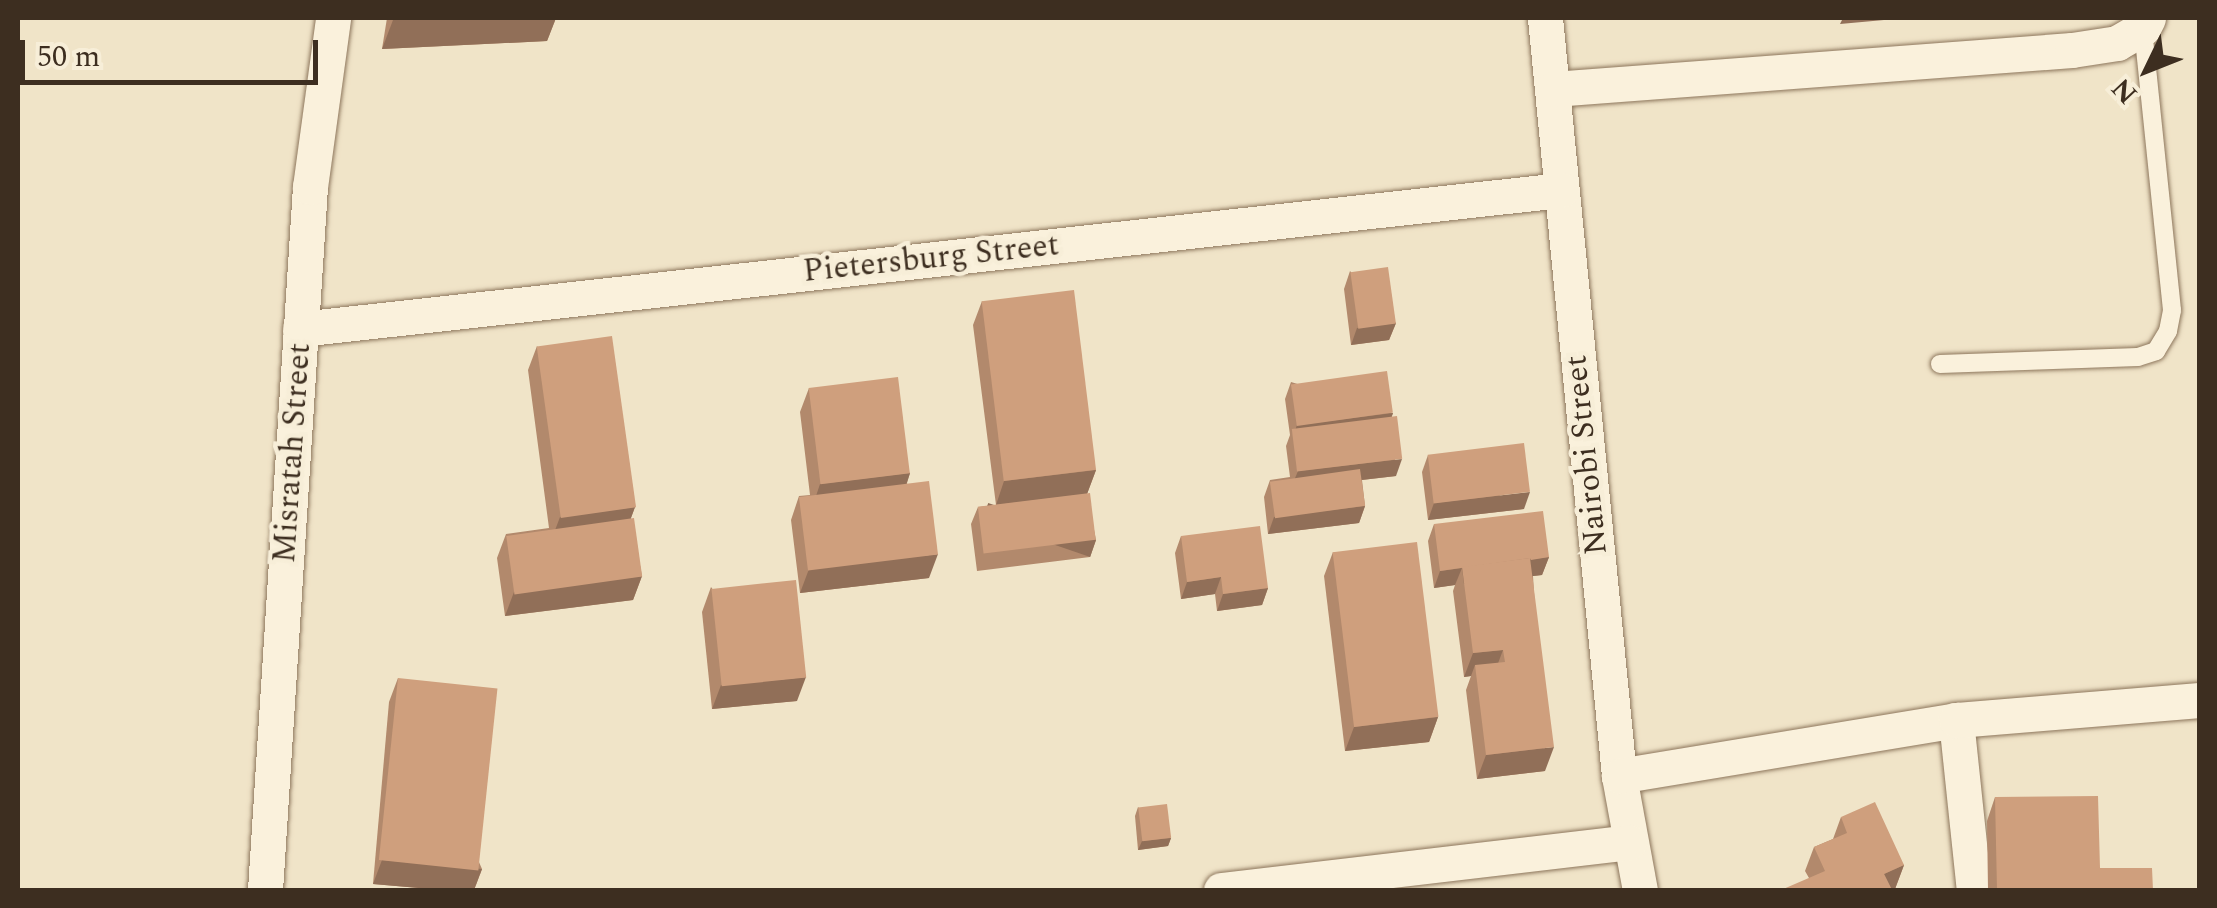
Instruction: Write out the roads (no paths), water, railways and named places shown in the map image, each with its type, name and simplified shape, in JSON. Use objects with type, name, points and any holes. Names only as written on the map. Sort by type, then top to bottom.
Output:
[{"type":"street","name":"Misratah Street","points":[[265,890],[310,187],[333,18]]},
{"type":"street","name":"Nairobi Street","points":[[1545,18],[1619,776],[1640,890]]},
{"type":"street","points":[[1553,89],[2072,50],[2117,43],[2145,23]]},
{"type":"street","name":"Pietersburg Street","points":[[300,329],[1561,190]]},
{"type":"street","points":[[1619,776],[1956,720],[2200,700]]},
{"type":"street","points":[[1956,720],[1974,890]]},
{"type":"street","points":[[1220,890],[1629,842]]},
{"type":"lane","points":[[1940,364],[2138,357],[2156,350],[2168,331],[2172,310],[2145,23]]}]
